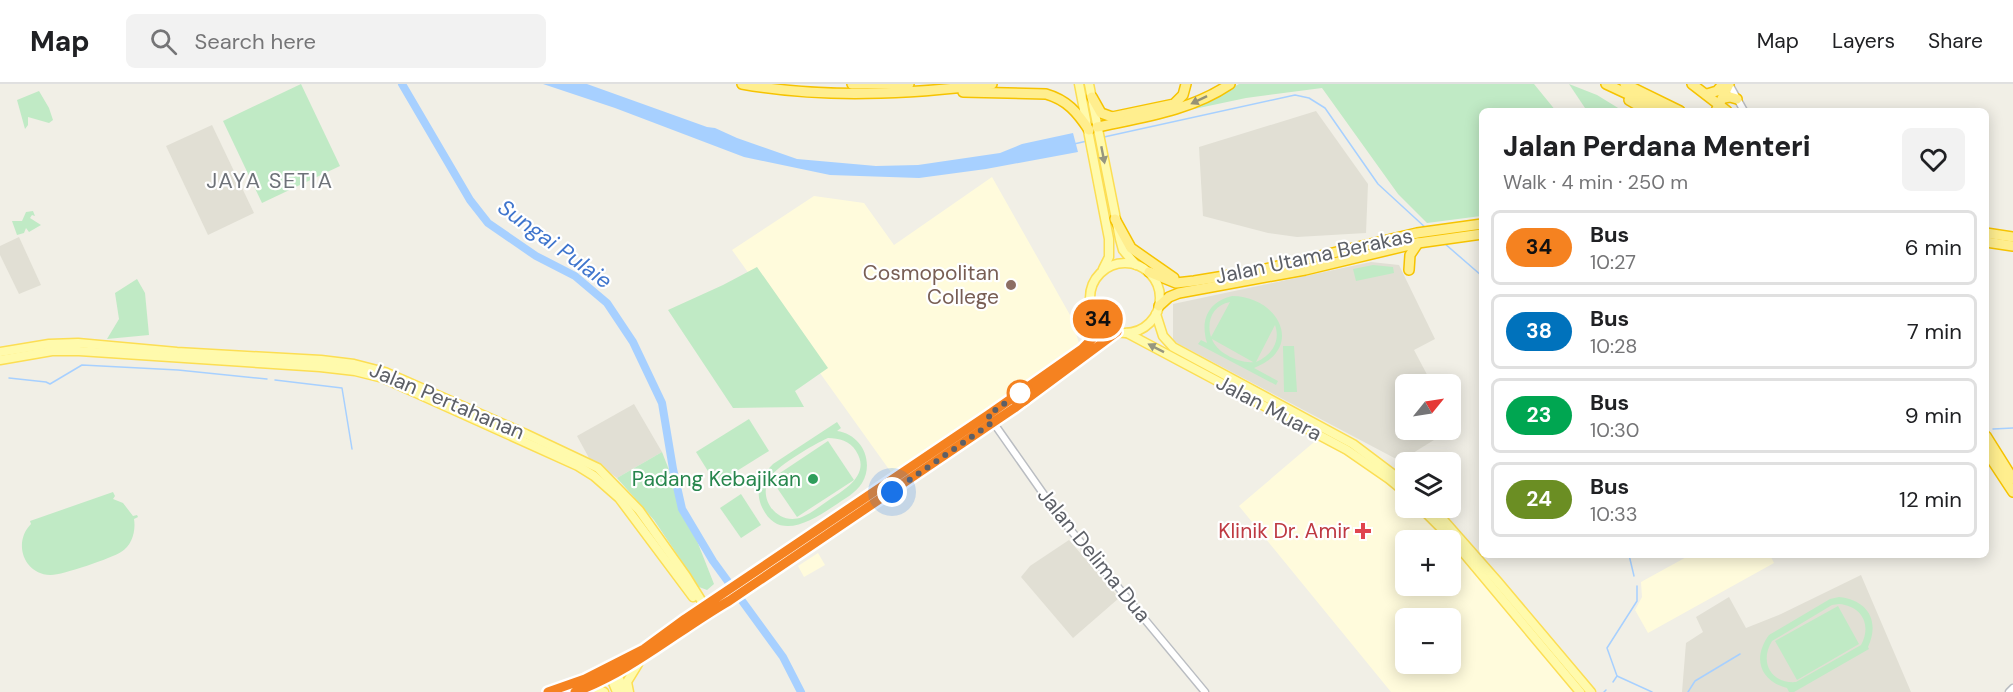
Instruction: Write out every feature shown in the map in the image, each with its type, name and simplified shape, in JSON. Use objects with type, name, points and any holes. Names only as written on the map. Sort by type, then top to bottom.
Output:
[{"type":"highway","points":[[742,84],[837,93],[1046,94],[1068,103],[1093,129],[1167,113],[1193,104],[1230,84]]},
{"type":"highway","points":[[852,84],[909,84]]},
{"type":"highway","points":[[931,92],[992,84]]},
{"type":"highway","points":[[1092,97],[1101,113],[1112,117],[1174,104],[1183,95],[1186,84]]},
{"type":"highway","points":[[1599,84],[1642,108]]},
{"type":"highway","points":[[1606,84],[1658,108]]},
{"type":"highway","points":[[1625,84],[1674,108]]},
{"type":"highway","points":[[1692,84],[1720,104]]},
{"type":"highway","points":[[1707,94],[1717,91],[1723,84]]},
{"type":"highway","points":[[1720,104],[1729,84]]},
{"type":"highway","points":[[1720,104],[1732,97],[1737,99]]},
{"type":"highway","points":[[1115,219],[1127,242],[1137,253],[1175,278],[1194,281]]},
{"type":"highway","name":"Jalan Utama Berakas","points":[[1149,272],[1176,283],[1194,281],[1261,270],[1360,246],[1419,239],[1479,225]]},
{"type":"highway","name":"Jalan Utama Berakas","points":[[1445,233],[1479,234]]},
{"type":"highway","points":[[1989,235],[2013,235]]},
{"type":"highway","points":[[1989,236],[2002,244]]},
{"type":"highway","points":[[1409,270],[1410,255],[1419,239]]},
{"type":"highway","name":"Jalan Utama Berakas","points":[[1158,310],[1169,297],[1179,293],[1305,270],[1401,247],[1419,239]]},
{"type":"highway","points":[[1989,242],[2013,246]]},
{"type":"highway","points":[[1360,246],[1372,247],[1397,243],[1401,247]]},
{"type":"highway","points":[[1989,435],[2003,464]]},
{"type":"highway","points":[[1989,441],[2013,479]]},
{"type":"highway","points":[[1989,456],[2013,492]]},
{"type":"main road","points":[[1079,84],[1093,129],[1122,246],[1137,265],[1149,272],[1158,285],[1160,296],[1158,310],[1146,326],[1137,331],[1117,332],[1096,318]]},
{"type":"main road","points":[[991,419],[1090,342],[1096,332],[1091,291],[1109,256],[1110,247],[1089,84]]},
{"type":"main road","points":[[1102,272],[1118,264],[1137,265]]},
{"type":"main road","name":"Jalan Muara","points":[[1158,310],[1163,336],[1173,347],[1353,444],[1395,476]]},
{"type":"main road","points":[[627,692],[627,682],[631,672],[642,659],[724,597],[1117,332]]},
{"type":"main road","name":"Jalan Muara","points":[[1127,333],[1318,434],[1355,455],[1395,484]]},
{"type":"main road","name":"Jalan Pertahanan","points":[[0,352],[49,344],[78,344],[354,364],[384,372],[424,388],[564,456]]},
{"type":"main road","name":"Jalan Pertahanan","points":[[0,360],[52,351],[79,351],[355,371],[383,378],[564,456],[598,468],[639,510],[705,611]]},
{"type":"main road","points":[[1290,411],[1314,427],[1318,434]]},
{"type":"main road","points":[[1432,518],[1485,577],[1580,692]]},
{"type":"main road","points":[[1442,518],[1591,692]]},
{"type":"main road","points":[[682,576],[702,595],[724,597]]},
{"type":"main road","points":[[682,576],[690,600],[685,619]]},
{"type":"main road","points":[[576,691],[612,671],[685,619],[705,611]]},
{"type":"main road","points":[[548,692],[642,659]]},
{"type":"main road","points":[[612,671],[617,692]]},
{"type":"main road","points":[[612,671],[627,692]]},
{"type":"main road","points":[[576,691],[600,690],[604,692]]},
{"type":"street","points":[[1729,84],[1742,108]]},
{"type":"street","name":"Jalan Delima Dua","points":[[991,419],[1059,516],[1205,692]]},
{"type":"street","points":[[2008,692],[2013,688]]},
{"type":"shaded area","points":[[1316,111],[1368,184],[1366,233],[1297,237],[1268,233],[1203,216],[1199,147]]},
{"type":"shaded area","points":[[212,125],[254,213],[208,235],[166,146]]},
{"type":"shaded area","points":[[992,177],[1070,315],[1080,346],[893,475],[732,250],[814,196],[864,203],[894,245]]},
{"type":"shaded area","points":[[19,237],[41,285],[19,294],[0,255],[0,246]]},
{"type":"shaded area","points":[[1371,262],[1399,265],[1435,339],[1414,350],[1427,374],[1395,374],[1395,440],[1434,440],[1415,452],[1395,452],[1395,458],[1173,341],[1173,304]]},
{"type":"shaded area","points":[[634,404],[662,452],[617,478],[589,458],[577,436]]},
{"type":"shaded area","points":[[1320,437],[1389,479],[1395,485],[1395,518],[1428,518],[1440,530],[1395,530],[1395,596],[1461,596],[1461,553],[1581,692],[1391,692],[1239,506]]},
{"type":"shaded area","points":[[1069,540],[1119,598],[1073,638],[1021,577],[1030,566]]},
{"type":"shaded area","points":[[818,553],[825,565],[804,577],[798,566]]},
{"type":"shaded area","points":[[1685,558],[1772,558],[1774,563],[1648,633],[1635,610],[1642,597],[1641,582]]},
{"type":"shaded area","points":[[1861,575],[1911,692],[1682,692],[1686,643],[1703,632],[1696,617],[1729,597],[1746,628],[1781,614]]},
{"type":"green space","points":[[301,84],[340,166],[262,203],[223,121]]},
{"type":"green space","points":[[1239,84],[1534,84],[1554,108],[1479,108],[1479,216],[1427,223],[1398,194],[1322,88],[1246,98],[1194,109]]},
{"type":"green space","points":[[1569,84],[1597,95],[1618,108],[1585,108]]},
{"type":"green space","points":[[39,91],[53,120],[49,123],[28,117],[28,125],[25,129],[17,100]]},
{"type":"green space","points":[[33,211],[35,216],[32,215],[30,218],[41,225],[29,232],[26,228],[24,233],[17,235],[12,221],[22,221],[26,212]]},
{"type":"green space","points":[[1373,265],[1393,267],[1394,273],[1356,281],[1353,269]]},
{"type":"green space","points":[[757,267],[828,368],[795,391],[804,407],[733,408],[668,310]]},
{"type":"green space","points":[[137,279],[145,293],[149,335],[107,339],[119,319],[115,293]]},
{"type":"green space","points":[[1232,296],[1248,298],[1262,304],[1273,314],[1280,324],[1282,336],[1279,348],[1270,359],[1254,368],[1278,381],[1276,385],[1198,344],[1201,340],[1207,343],[1206,320],[1208,313],[1217,303]],"holes":[[[1230,302],[1211,337],[1209,325],[1212,315],[1219,306]],[[1275,325],[1276,343],[1266,356],[1256,362]],[[1212,339],[1253,362],[1235,359],[1223,353]]]},
{"type":"green space","points":[[1283,346],[1294,346],[1297,392],[1284,392]]},
{"type":"green space","points":[[749,419],[769,451],[716,484],[696,452]]},
{"type":"green space","points":[[837,422],[841,428],[837,431],[853,437],[859,443],[867,466],[862,483],[849,496],[815,518],[785,526],[768,517],[759,499],[760,483],[773,464]],"holes":[[[828,438],[840,439],[854,448],[860,459],[859,474],[849,486],[802,517],[793,519],[777,514],[767,501],[767,484],[771,476],[797,455]]]},
{"type":"green space","name":"Padang Kebajikan","points":[[828,441],[854,480],[797,517],[771,479]]},
{"type":"green space","points":[[662,452],[714,584],[707,590],[699,587],[654,520],[617,478]]},
{"type":"green space","points":[[113,492],[115,496],[113,499],[123,503],[133,516],[138,517],[134,519],[132,538],[125,549],[116,555],[56,575],[41,573],[27,563],[22,548],[26,531],[31,524],[30,521]]},
{"type":"green space","points":[[741,494],[761,525],[741,538],[720,508]]},
{"type":"green space","points":[[1839,597],[1849,599],[1857,602],[1869,613],[1873,629],[1869,649],[1794,692],[1789,692],[1787,688],[1770,680],[1765,674],[1760,660],[1764,644],[1769,635],[1830,599]],"holes":[[[1832,605],[1854,608],[1863,618],[1865,630],[1861,645],[1796,682],[1787,682],[1774,675],[1767,664],[1768,649],[1772,641]]]},
{"type":"green space","points":[[1838,606],[1859,644],[1797,680],[1775,641]]},
{"type":"water","points":[[543,84],[587,84],[797,159],[876,166],[918,165],[1000,153],[1022,144],[1073,133],[1078,152],[986,169],[919,178],[830,175],[744,157],[615,108]]},
{"type":"waterway","name":"Sungai Pulaie","points":[[402,84],[470,200],[488,223],[536,256],[575,276],[607,303],[633,342],[662,403],[682,509],[713,561],[783,657],[801,692]]},
{"type":"waterway","points":[[1104,137],[1295,95],[1309,98],[1325,108],[1378,184],[1427,229]]},
{"type":"waterway","points":[[1074,144],[1087,141]]},
{"type":"waterway","points":[[1444,243],[1479,273]]},
{"type":"waterway","points":[[9,378],[50,384],[82,365],[178,370],[267,379]]},
{"type":"waterway","points":[[275,380],[342,388],[352,449]]},
{"type":"waterway","points":[[1993,429],[2013,428]]},
{"type":"waterway","points":[[1630,558],[1634,576]]},
{"type":"waterway","points":[[1613,682],[1617,676],[1607,648],[1637,601],[1637,586]]},
{"type":"waterway","points":[[1688,692],[1695,681],[1740,654]]},
{"type":"waterway","points":[[1617,676],[1652,692]]},
{"type":"bus line","name":"34","points":[[548,692],[585,679],[644,649],[884,486],[1082,349],[1094,337],[1096,318],[1117,332],[1016,407],[642,659],[575,692]]},
{"type":"place","name":"Cosmopolitan College","points":[[1011,285]]},
{"type":"place","name":"Padang Kebajikan","points":[[813,479]]},
{"type":"place","name":"Klinik Dr. Amir","points":[[1363,531]]},
{"type":"district","name":"JAYA SETIA","points":[[270,180]]},
{"type":"route","points":[[892,492],[993,422],[988,415],[1020,393]]}]
